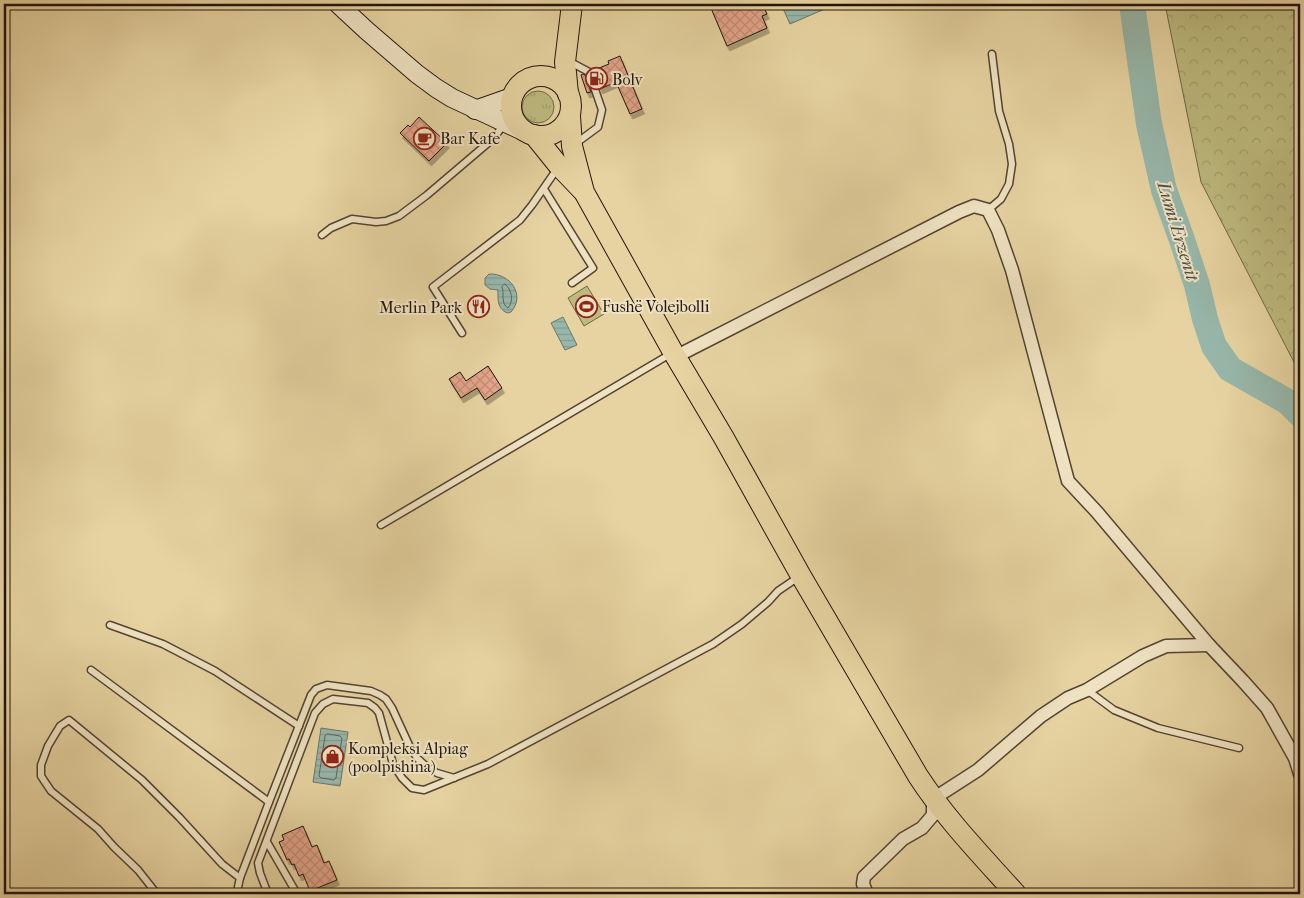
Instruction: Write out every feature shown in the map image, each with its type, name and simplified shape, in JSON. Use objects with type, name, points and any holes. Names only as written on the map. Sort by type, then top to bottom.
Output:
[{"type":"main road","points":[[338,4],[417,74],[452,98],[475,110],[530,134],[547,136],[556,133],[563,127],[570,116]]},
{"type":"main road","points":[[571,10],[565,62],[571,107],[572,146],[584,192],[674,354],[918,776],[934,799],[1016,894]]},
{"type":"main road","points":[[544,76],[571,10]]},
{"type":"main road","points":[[568,94],[560,83],[553,78],[535,77],[526,80],[516,89],[512,97],[511,110],[518,126],[530,134],[584,192]]},
{"type":"main road","points":[[475,110],[512,97]]},
{"type":"street","points":[[674,354],[959,212],[974,206],[988,210],[998,230],[1012,270],[1068,481],[1096,511],[1209,645],[1267,708],[1295,758],[1300,774]]},
{"type":"street","points":[[867,894],[863,884],[864,877],[903,840],[922,828],[933,815],[934,799],[978,770],[1041,716],[1068,698],[1087,690],[1143,656],[1166,646],[1209,645]]},
{"type":"lane","points":[[988,210],[1001,198],[1009,184],[1012,164],[1009,144],[999,111],[992,54]]},
{"type":"lane","points":[[565,62],[574,64],[589,72],[602,110],[598,127],[572,146]]},
{"type":"lane","points":[[322,235],[331,228],[352,219],[376,222],[386,221],[399,216],[427,195],[494,138],[505,123]]},
{"type":"lane","points":[[462,334],[433,287],[520,220],[532,206],[559,166]]},
{"type":"lane","points":[[544,189],[593,268],[572,283]]},
{"type":"lane","points":[[381,524],[674,354]]},
{"type":"lane","points":[[268,894],[258,863],[315,713],[323,704],[333,699],[368,703],[375,708],[379,712],[393,764],[402,778],[412,788],[424,790],[488,764],[520,748],[713,644],[742,624],[785,585],[801,576]]},
{"type":"lane","points":[[110,625],[164,644],[215,671],[299,726]]},
{"type":"lane","points":[[92,670],[268,802]]},
{"type":"lane","points":[[238,894],[240,878],[268,802],[311,695],[316,688],[327,685],[380,694],[392,708],[417,758],[437,773],[454,778]]},
{"type":"lane","points":[[1087,690],[1114,710],[1158,728],[1239,748]]},
{"type":"lane","points":[[157,894],[138,870],[114,847],[98,828],[51,791],[41,776],[41,765],[48,746],[60,726],[69,720],[142,780],[179,816],[222,864],[240,878]]},
{"type":"lane","points":[[267,842],[297,894]]},
{"type":"green space","points":[[1165,4],[1300,4],[1300,372],[1201,182]]},
{"type":"green space","points":[[538,91],[544,92],[549,96],[553,101],[553,113],[549,118],[544,122],[538,123],[532,122],[527,118],[523,113],[522,107],[523,101],[527,96],[532,92]]},
{"type":"green space","name":"Fushë Volejbolli","points":[[587,286],[604,314],[584,326],[568,298]]},
{"type":"water","points":[[781,4],[828,4],[827,8],[790,24]]},
{"type":"water","points":[[489,274],[503,277],[514,286],[517,299],[511,312],[507,313],[500,306],[498,290],[490,289],[485,285],[485,278]]},
{"type":"water","points":[[563,317],[577,345],[565,350],[551,323]]},
{"type":"water","points":[[321,728],[348,732],[340,786],[313,782]]},
{"type":"building","points":[[720,4],[762,4],[767,14],[762,16],[767,28],[727,46],[711,8]]},
{"type":"building","points":[[620,56],[642,109],[630,114],[616,82],[600,89],[594,70],[609,64],[608,61]]},
{"type":"building","points":[[583,74],[591,92],[587,93],[581,75]]},
{"type":"building","points":[[419,117],[447,143],[429,161],[400,133],[408,125],[410,127]]},
{"type":"building","points":[[488,366],[502,388],[485,400],[477,388],[461,398],[449,379],[460,372],[466,381]]},
{"type":"building","points":[[303,826],[312,847],[317,845],[324,863],[329,861],[337,880],[310,891],[303,874],[299,876],[294,864],[292,865],[289,859],[287,860],[279,842],[284,840],[282,835]]},
{"type":"waterway","name":"Lumi Erzenit","points":[[1132,4],[1149,124],[1164,190],[1197,285],[1214,346],[1230,369],[1288,402],[1300,414]]},
{"type":"place","name":"Bolv","points":[[596,79]]},
{"type":"place","name":"Bar Kafe","points":[[424,138]]},
{"type":"place","name":"Fushë Volejbolli","points":[[586,306]]},
{"type":"place","name":"Merlin Park","points":[[478,307]]},
{"type":"place","name":"Kompleksi Alpiag (poolpishina)","points":[[332,757]]}]
